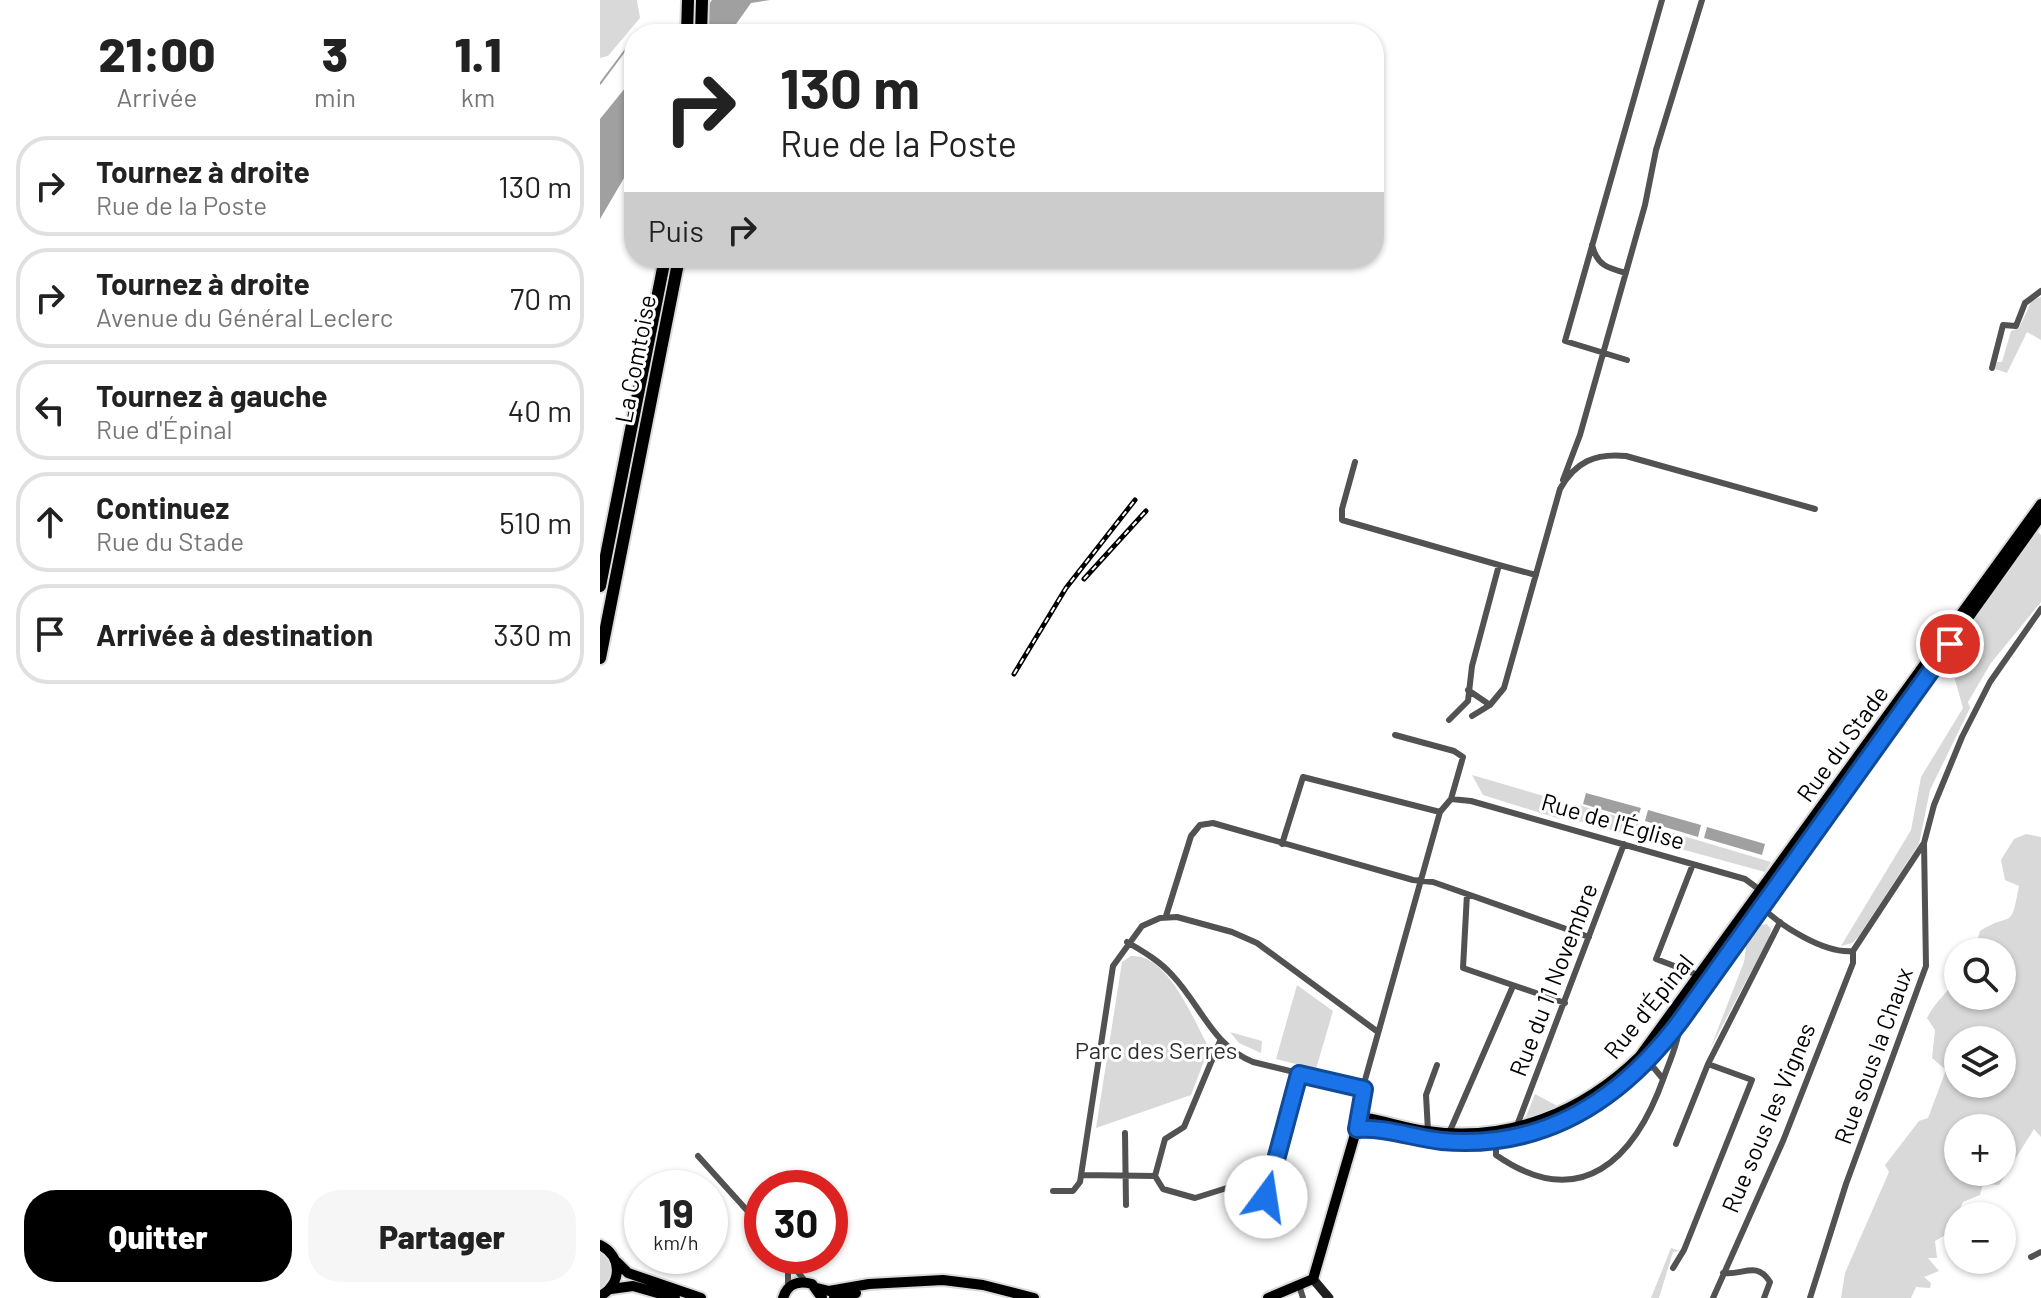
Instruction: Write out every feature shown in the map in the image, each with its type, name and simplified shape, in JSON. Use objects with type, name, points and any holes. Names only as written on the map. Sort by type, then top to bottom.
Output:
[{"type":"highway","points":[[701,24],[702,0]]},
{"type":"highway","name":"La Comtoise","points":[[600,586],[663,268]]},
{"type":"highway","name":"La Comtoise","points":[[600,658],[677,268]]},
{"type":"main road","name":"Rue du Stade","points":[[1761,891],[2041,504]]},
{"type":"main road","name":"Rue du Stade","points":[[1761,906],[2041,516]]},
{"type":"main road","name":"Rue d'Épinal","points":[[1516,1133],[1574,1107],[1621,1076],[1655,1040],[1761,891]]},
{"type":"main road","name":"Rue d'Épinal","points":[[1357,1129],[1428,1135],[1496,1136],[1567,1119],[1594,1105],[1644,1066],[1681,1020],[1761,906]]},
{"type":"main road","name":"Rue d'Épinal","points":[[1360,1117],[1428,1135],[1496,1136]]},
{"type":"main road","points":[[1313,1279],[1360,1117]]},
{"type":"main road","points":[[600,1245],[628,1273],[701,1298]]},
{"type":"main road","points":[[611,1289],[616,1281],[617,1262]]},
{"type":"main road","points":[[1268,1298],[1313,1279]]},
{"type":"main road","points":[[1313,1279],[1329,1298]]},
{"type":"main road","points":[[784,1295],[806,1282],[820,1293],[882,1284],[943,1280],[1034,1298]]},
{"type":"main road","points":[[834,1298],[882,1284]]},
{"type":"main road","points":[[600,1296],[611,1289],[633,1286],[675,1298]]},
{"type":"street","points":[[1627,360],[1565,341],[1662,0]]},
{"type":"street","points":[[1472,716],[1490,705],[1504,688],[1560,489],[1580,435],[1604,352],[1656,150],[1702,0]]},
{"type":"street","points":[[1592,245],[1596,260],[1606,268],[1626,273]]},
{"type":"street","points":[[1992,368],[2003,325],[2016,326],[2025,303],[2041,291]]},
{"type":"street","points":[[1560,489],[1581,462],[1612,455],[1815,509]]},
{"type":"street","points":[[1355,462],[1342,509],[1342,520],[1536,575]]},
{"type":"street","points":[[1449,720],[1462,709],[1499,565]]},
{"type":"street","name":"Rue sous la Chaux","points":[[1810,1298],[1846,1184],[1926,966],[1924,843],[1942,781],[2006,656],[2041,609]]},
{"type":"street","points":[[1468,690],[1490,705]]},
{"type":"street","points":[[1360,1117],[1378,1032],[1440,812],[1451,799],[1463,757],[1454,751],[1395,735]]},
{"type":"street","points":[[1282,844],[1303,777],[1440,812]]},
{"type":"street","name":"Rue de l'Église","points":[[1451,799],[1471,801],[1745,879],[1761,891]]},
{"type":"street","points":[[1166,916],[1195,829],[1213,823],[1265,843],[1282,844],[1467,894],[1589,937]]},
{"type":"street","name":"Rue sous les Vignes","points":[[1713,1298],[1800,1099],[1853,963],[1853,951],[1924,843]]},
{"type":"street","name":"Rue du 11 Novembre","points":[[1516,1133],[1624,844]]},
{"type":"street","points":[[1693,864],[1656,959],[1701,977]]},
{"type":"street","points":[[1775,887],[1761,891],[1761,906],[1780,922],[1840,952],[1853,951]]},
{"type":"street","points":[[1467,894],[1463,968],[1565,1003]]},
{"type":"street","points":[[1053,1191],[1073,1191],[1082,1175],[1106,997],[1114,961],[1142,926],[1166,916],[1232,932],[1257,943],[1378,1032]]},
{"type":"street","points":[[1676,1144],[1708,1064],[1780,922]]},
{"type":"street","points":[[1127,942],[1157,961],[1176,978],[1220,1041],[1248,1059],[1364,1089]]},
{"type":"street","points":[[1449,1133],[1513,986]]},
{"type":"street","points":[[1496,1136],[1496,1155],[1528,1174],[1557,1181],[1587,1176],[1611,1162],[1629,1144],[1652,1110],[1681,1020]]},
{"type":"street","points":[[1220,1041],[1184,1127],[1165,1139],[1155,1176],[1163,1189],[1195,1198],[1230,1187]]},
{"type":"street","points":[[1673,1268],[1684,1250],[1752,1080],[1708,1064]]},
{"type":"street","points":[[1428,1135],[1426,1095],[1437,1065]]},
{"type":"street","points":[[1644,1066],[1654,1068],[1663,1080]]},
{"type":"street","points":[[1268,1203],[1266,1197],[1299,1074]]},
{"type":"street","points":[[1125,1133],[1126,1205]]},
{"type":"street","points":[[698,1156],[744,1207]]},
{"type":"street","points":[[1082,1175],[1155,1176]]},
{"type":"street","points":[[2031,1257],[2041,1252]]},
{"type":"street","points":[[1723,1273],[1755,1268],[1764,1273],[1770,1282],[1764,1298]]},
{"type":"street","points":[[784,1295],[786,1274]]},
{"type":"street","points":[[800,1274],[806,1282]]},
{"type":"street","points":[[1299,1285],[1303,1298]]},
{"type":"green space","points":[[600,0],[637,0],[640,18],[635,24],[624,24],[624,37],[608,56],[600,58]]},
{"type":"green space","points":[[2041,297],[2041,340],[2027,332],[2007,373],[1995,369],[1997,362],[2002,362],[2011,331],[2019,328],[2032,300]]},
{"type":"green space","points":[[2037,531],[2041,535],[2041,602],[1991,663],[1968,702],[1970,708],[1930,790],[1919,844],[1859,936],[1852,943],[1841,946],[1911,830],[1921,777],[1963,708],[1950,662],[1940,673],[1938,671]]},
{"type":"green space","points":[[1472,775],[1564,802],[1560,819],[1483,795]]},
{"type":"green space","points":[[1579,805],[1771,862],[1765,872],[1575,820]]},
{"type":"green space","points":[[2026,834],[2041,837],[2041,1137],[2034,1129],[2016,1158],[2016,1114],[1944,1114],[1944,1186],[1982,1186],[1980,1195],[1963,1202],[1944,1202],[1944,1236],[1935,1241],[1937,1258],[1928,1258],[1939,1271],[1924,1277],[1931,1283],[1930,1288],[1916,1287],[1911,1298],[1841,1298],[1845,1273],[1889,1172],[1885,1165],[1919,1121],[1928,1118],[1944,1075],[1944,1098],[2016,1098],[2016,1026],[1944,1026],[1944,1068],[1932,1058],[1935,1030],[1927,1018],[1944,994],[1944,1010],[2016,1010],[2016,938],[1978,938],[1980,931],[2008,918],[2014,910],[2019,886],[2005,880],[2001,860],[2014,839]]},
{"type":"green space","points":[[1767,924],[1771,929],[1769,938],[1710,1049],[1744,962],[1746,947],[1739,947],[1756,926]]},
{"type":"green space","name":"Parc des Serres","points":[[1131,956],[1157,965],[1168,977],[1209,1048],[1191,1095],[1096,1128],[1122,962]]},
{"type":"green space","points":[[1297,985],[1333,1011],[1316,1069],[1276,1059]]},
{"type":"green space","points":[[1230,1032],[1262,1041],[1261,1053],[1239,1043]]},
{"type":"green space","points":[[1535,1094],[1561,1108],[1525,1119]]},
{"type":"green space","points":[[1671,1248],[1680,1251],[1673,1252],[1659,1298],[1651,1298]]},
{"type":"green space","points":[[600,1250],[610,1260],[613,1273],[600,1290]]},
{"type":"shaded area","points":[[712,0],[770,0],[751,3],[736,24],[694,24]]},
{"type":"shaded area","points":[[624,89],[624,178],[600,219],[600,119]]},
{"type":"shaded area","points":[[1586,793],[1641,808],[1637,820],[1583,804]]},
{"type":"shaded area","points":[[1648,810],[1701,825],[1698,837],[1645,821]]},
{"type":"shaded area","points":[[1707,827],[1765,844],[1762,855],[1704,838]]},
{"type":"waterway","points":[[600,84],[624,52]]},
{"type":"railway","points":[[1014,674],[1066,588],[1135,500]]},
{"type":"railway","points":[[1084,579],[1146,511]]},
{"type":"route","points":[[1266,1197],[1299,1074],[1364,1089],[1365,1100],[1357,1129],[1463,1142],[1515,1137],[1543,1128],[1594,1105],[1625,1084],[1649,1061],[1681,1020],[1950,644]]}]
